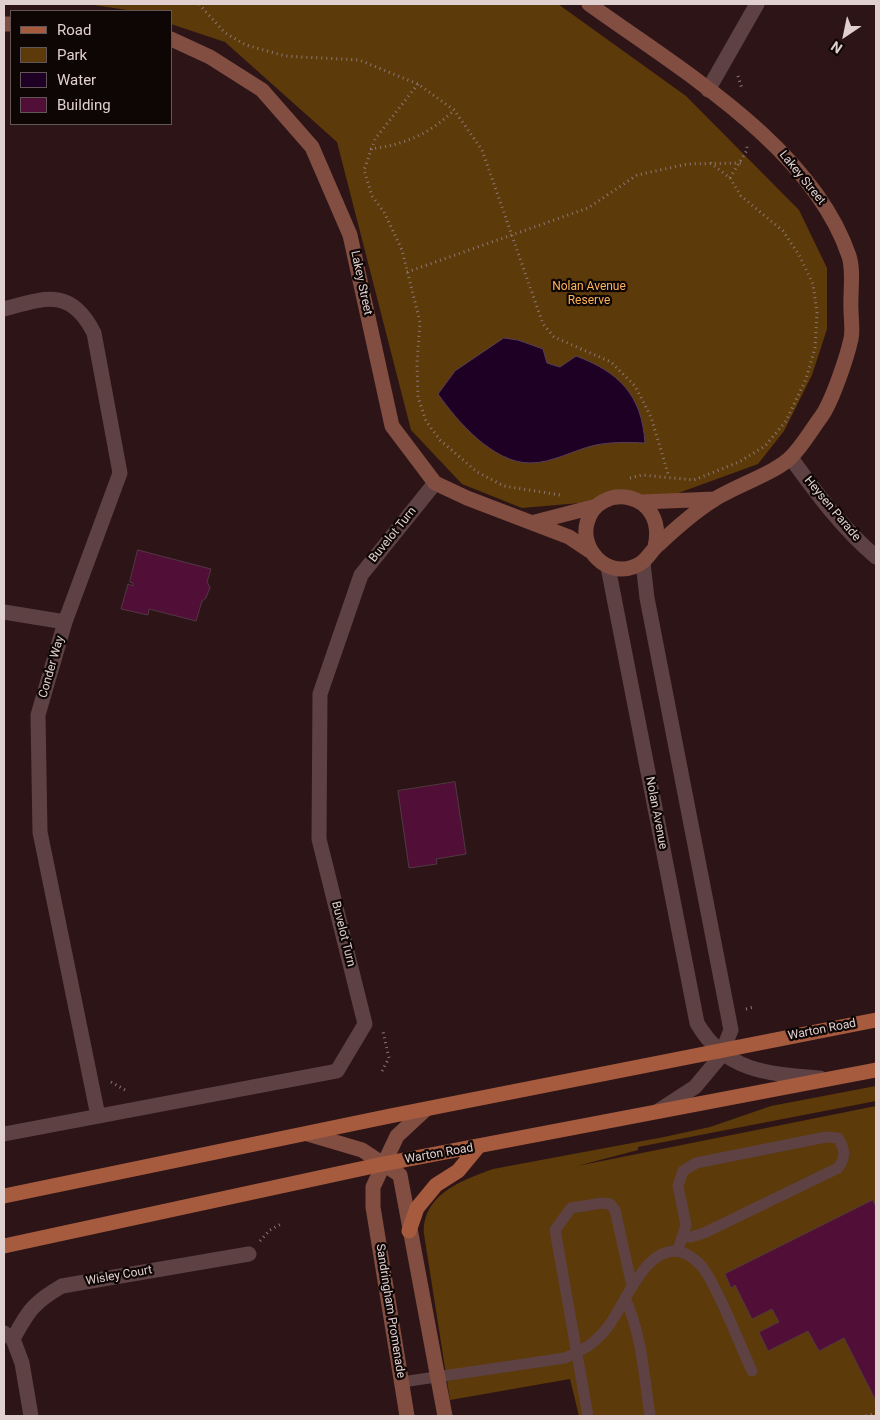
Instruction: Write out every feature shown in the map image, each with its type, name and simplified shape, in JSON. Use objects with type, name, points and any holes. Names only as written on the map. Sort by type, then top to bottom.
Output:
[{"type":"main road","name":"Warton Road","points":[[4,1196],[876,1020]]},
{"type":"main road","name":"Warton Road","points":[[4,1246],[382,1164],[876,1070]]},
{"type":"main road","points":[[410,1231],[417,1208],[436,1185],[458,1171],[478,1147]]},
{"type":"street","name":"Lakey Street","points":[[589,4],[708,90],[768,137],[825,205],[850,258],[851,338],[826,410],[791,458],[715,499],[655,547],[643,562]]},
{"type":"street","points":[[708,90],[757,4]]},
{"type":"street","name":"Lakey Street","points":[[172,39],[210,57],[262,90],[312,147],[350,235],[392,426],[435,483],[467,498],[534,522],[568,537],[590,550],[597,560],[608,566]]},
{"type":"street","name":"Conder Way","points":[[4,309],[45,298],[62,299],[75,307],[88,319],[94,333],[120,473],[65,622],[38,715],[40,832],[98,1116]]},
{"type":"street","name":"Heysen Parade","points":[[791,458],[821,500],[856,540],[876,557]]},
{"type":"street","name":"Buvelot Turn","points":[[4,1134],[338,1071],[364,1024],[320,839],[320,694],[361,575],[435,483]]},
{"type":"street","name":"Lakey Street","points":[[534,522],[598,506],[605,500],[622,497],[642,502],[715,499]]},
{"type":"street","points":[[642,502],[651,511],[656,522],[658,535],[655,547]]},
{"type":"street","points":[[590,550],[586,539],[586,523],[598,506]]},
{"type":"street","points":[[608,566],[625,569],[643,562],[648,598],[731,1030],[720,1057],[695,1087],[656,1112]]},
{"type":"street","name":"Nolan Avenue","points":[[608,566],[694,1008],[703,1032],[727,1056],[752,1070],[829,1079]]},
{"type":"street","points":[[4,612],[65,622]]},
{"type":"street","name":"Sandringham Promenade","points":[[407,1416],[373,1206],[373,1187],[382,1164],[397,1136],[425,1110]]},
{"type":"street","points":[[308,1134],[362,1150],[400,1175],[445,1416]]},
{"type":"street","name":"Wisley Court","points":[[9,1336],[39,1300],[62,1286],[249,1254]]},
{"type":"street","points":[[9,1336],[22,1362],[31,1416]]},
{"type":"lane","points":[[678,1250],[686,1225],[678,1186],[683,1171],[696,1163],[826,1137],[838,1138],[844,1148],[844,1160],[838,1168],[704,1233],[691,1237],[683,1236]]},
{"type":"lane","points":[[588,1416],[555,1230],[571,1208],[602,1203],[610,1204],[614,1210],[632,1286]]},
{"type":"lane","points":[[402,1382],[565,1358],[589,1347],[609,1326],[646,1266],[664,1252],[678,1250],[693,1257],[707,1273],[752,1371]]},
{"type":"lane","points":[[625,1298],[634,1318],[639,1339],[650,1416]]},
{"type":"path","points":[[199,4],[225,33],[246,45],[285,56],[359,60],[418,84],[454,110],[482,150],[543,324],[554,336],[611,362],[635,386],[651,417],[669,476]]},
{"type":"path","points":[[737,74],[741,88],[745,93]]},
{"type":"path","points":[[418,84],[375,139],[364,170],[372,196],[384,212],[402,250],[420,322],[417,363],[418,397],[426,421],[440,440],[477,472],[504,486],[561,495],[570,493]]},
{"type":"path","points":[[370,149],[391,147],[414,140],[439,126],[454,110]]},
{"type":"path","points":[[730,178],[747,150],[743,132],[750,123]]},
{"type":"path","points":[[407,272],[588,208],[637,176],[688,164],[709,162],[740,163]]},
{"type":"path","points":[[623,479],[642,475],[669,476],[694,480],[739,462],[765,446],[786,421],[806,379],[815,348],[817,314],[813,284],[799,255],[783,231],[741,196],[730,178],[709,162]]},
{"type":"path","points":[[561,495],[567,514]]},
{"type":"path","points":[[382,1027],[389,1058],[382,1071]]},
{"type":"path","points":[[107,1075],[110,1082],[135,1094]]},
{"type":"path","points":[[249,1254],[270,1230],[281,1224]]},
{"type":"path","points":[[866,1416],[876,1413]]},
{"type":"green space","name":"Nolan Avenue Reserve","points":[[87,4],[558,4],[686,96],[799,210],[827,268],[827,329],[812,375],[784,431],[758,464],[673,495],[522,508],[462,484],[411,430],[337,142],[225,42],[172,24],[172,10],[127,10]]},
{"type":"green space","points":[[876,1086],[876,1101],[638,1147],[638,1150],[577,1166],[876,1106],[876,1416],[579,1416],[570,1379],[450,1400],[424,1234],[425,1220],[430,1209],[446,1191],[469,1178],[493,1169],[664,1137],[710,1127],[771,1106]]},
{"type":"water","points":[[504,338],[518,340],[543,349],[547,363],[560,367],[576,356],[591,362],[616,378],[626,388],[639,411],[645,443],[608,443],[596,445],[555,459],[530,463],[516,461],[503,456],[477,439],[455,416],[438,394],[455,371]]},
{"type":"building","points":[[138,550],[211,569],[207,582],[210,587],[206,598],[202,601],[196,621],[149,609],[148,615],[121,609],[128,584],[133,586],[133,583],[130,582]]},
{"type":"building","points":[[455,782],[466,854],[436,859],[437,864],[409,868],[398,791]]},
{"type":"building","points":[[873,1200],[876,1207],[876,1401],[844,1338],[819,1351],[808,1331],[768,1351],[759,1332],[779,1322],[772,1309],[752,1319],[735,1285],[731,1288],[725,1274]]}]
